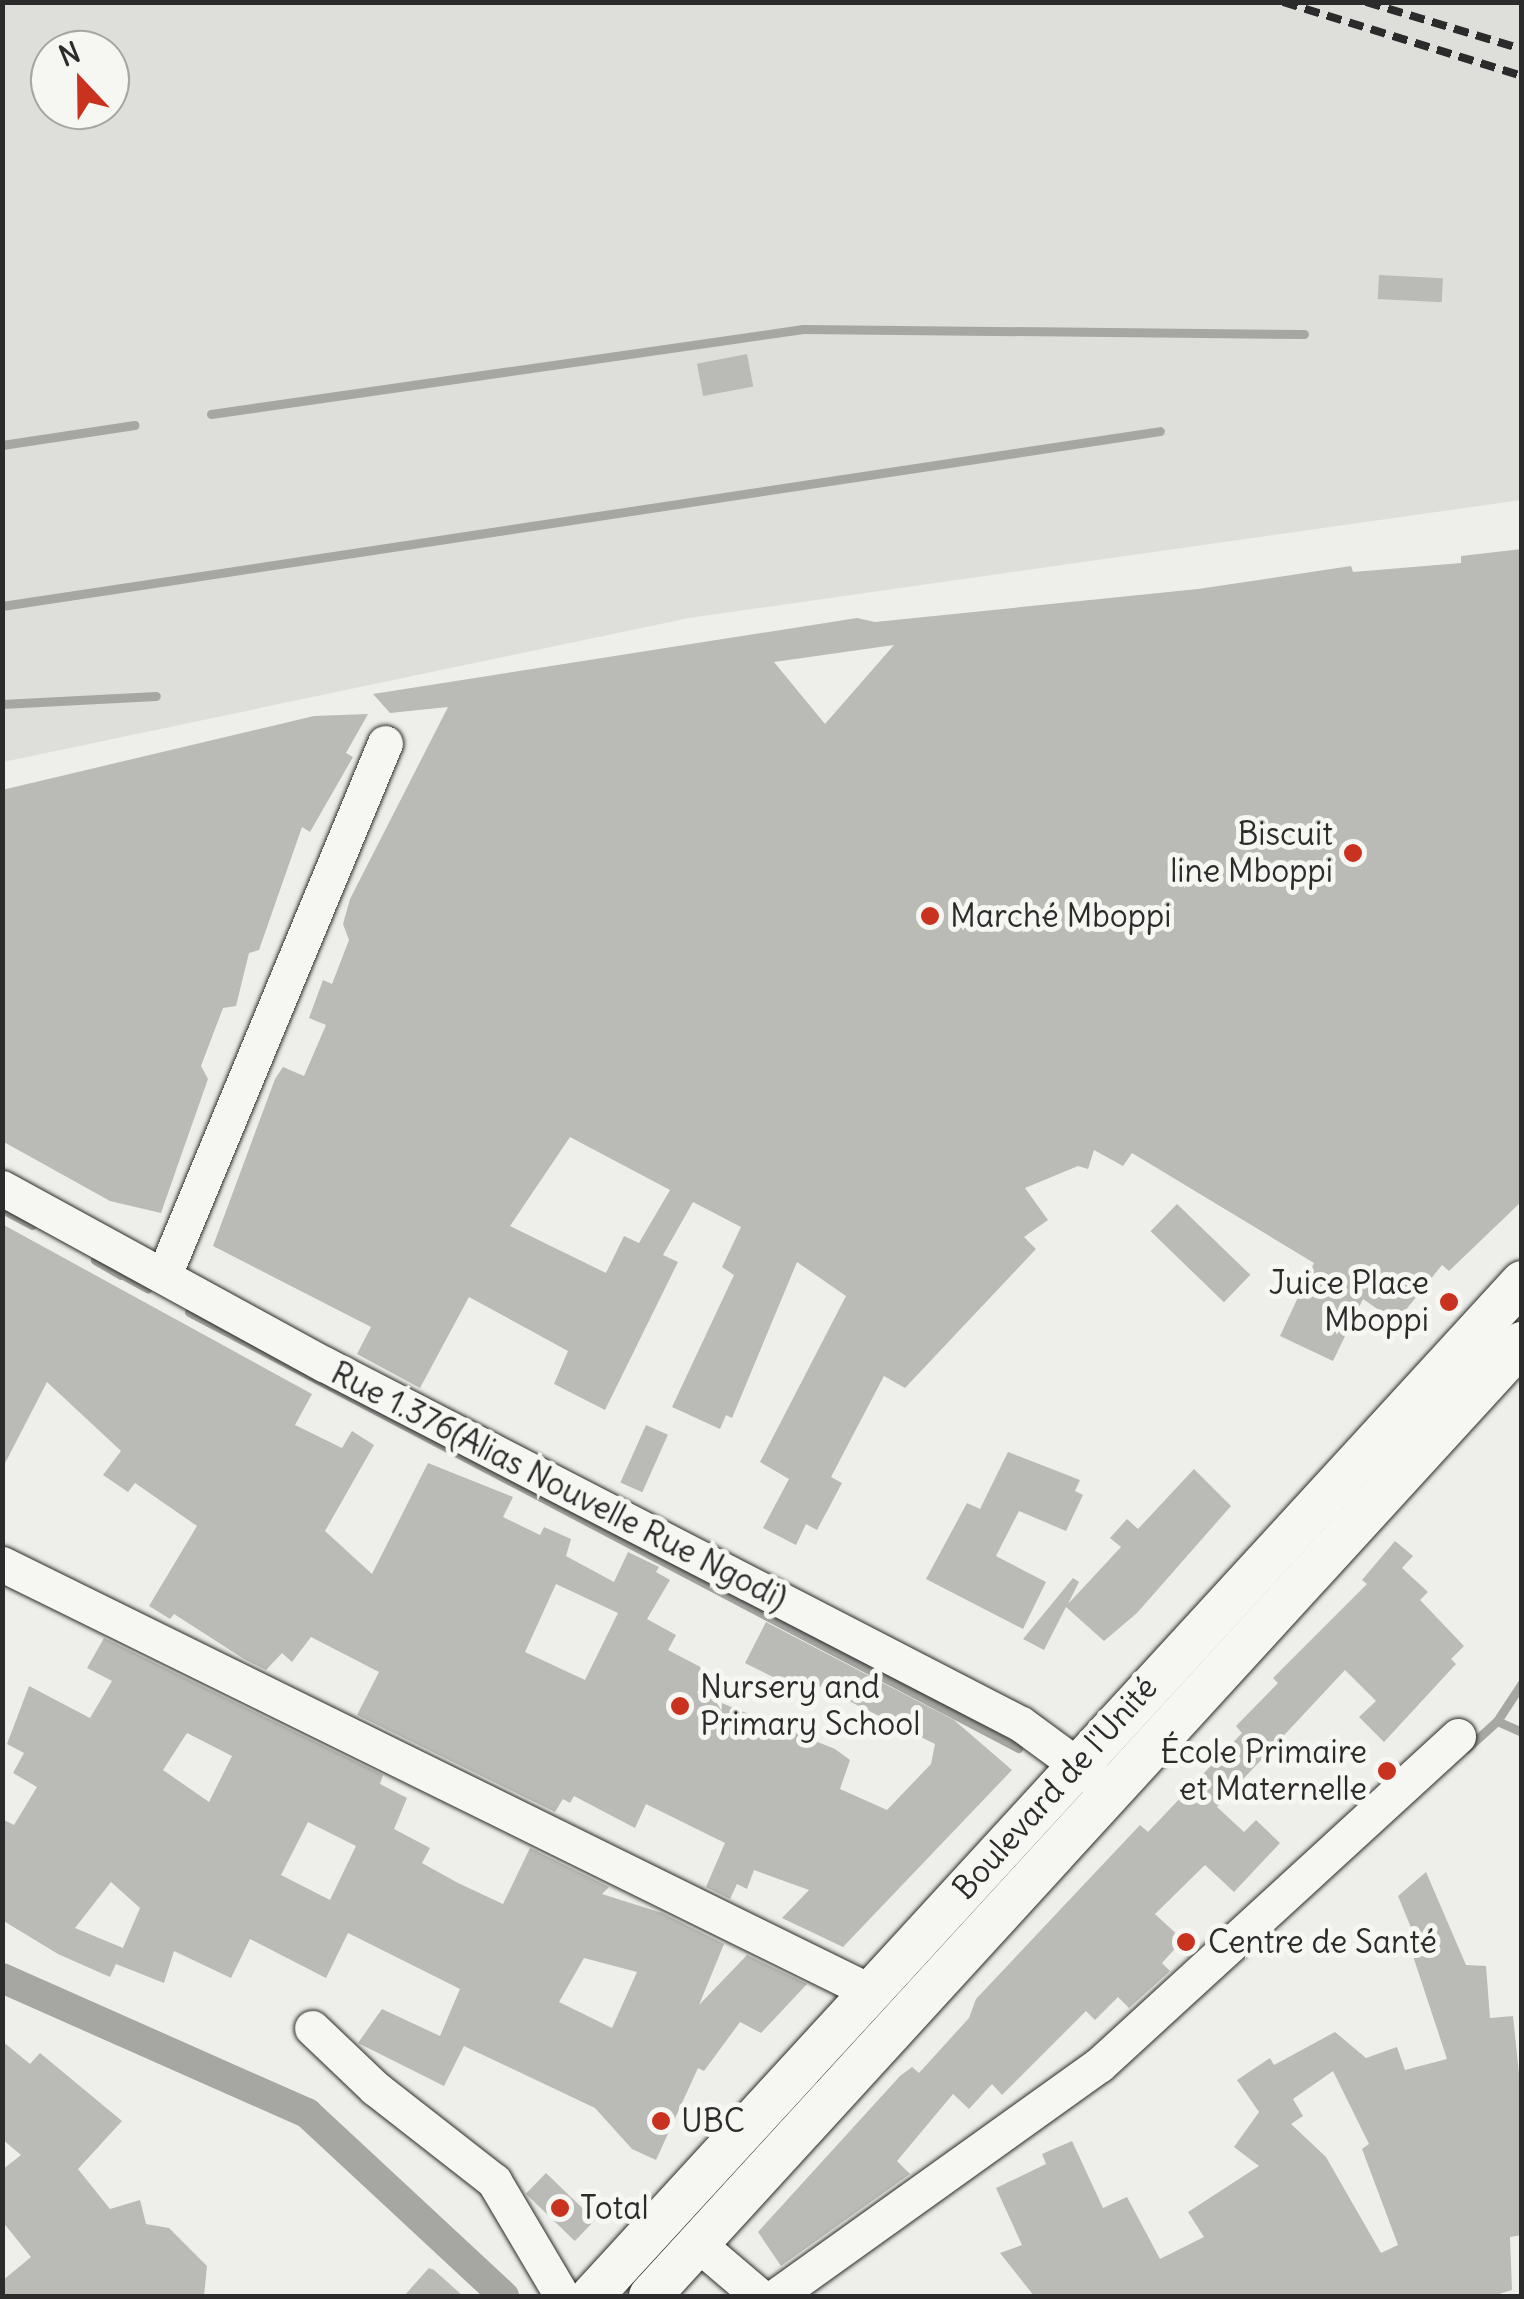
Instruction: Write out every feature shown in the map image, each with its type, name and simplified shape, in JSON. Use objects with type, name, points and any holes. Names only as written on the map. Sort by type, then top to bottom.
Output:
[{"type":"main road","name":"Boulevard de l'Unité","points":[[592,2296],[1522,1282]]},
{"type":"main road","name":"Boulevard de l'Unité","points":[[650,2296],[1522,1343]]},
{"type":"street","points":[[164,1275],[385,743]]},
{"type":"street","name":"Rue 1.376(Alias Nouvelle Rue Ngodi)","points":[[2,1188],[1021,1724],[1110,1791]]},
{"type":"street","points":[[2,1564],[870,1991]]},
{"type":"street","points":[[776,2296],[996,2133],[1099,2065],[1458,1736]]},
{"type":"street","points":[[312,2028],[375,2088],[494,2180],[562,2296]]},
{"type":"street","points":[[698,2244],[759,2296]]},
{"type":"shaded area","points":[[2,3],[1521,3],[1521,500],[689,618],[3,762]]},
{"type":"building","points":[[1379,275],[1443,278],[1442,302],[1378,299]]},
{"type":"building","points":[[747,354],[753,386],[703,396],[697,364]]},
{"type":"building","name":"Marché Mboppi","points":[[1522,549],[1522,1201],[1449,1271],[1442,1265],[1396,1322],[1363,1299],[1333,1361],[1280,1336],[1314,1263],[1132,1153],[1123,1166],[1094,1150],[1088,1169],[1078,1166],[1025,1188],[1048,1220],[1024,1237],[1036,1249],[905,1388],[884,1376],[831,1477],[842,1483],[817,1530],[806,1524],[796,1545],[763,1528],[789,1479],[760,1462],[846,1296],[797,1262],[732,1418],[726,1415],[720,1429],[672,1407],[734,1275],[722,1267],[741,1227],[693,1202],[663,1255],[678,1262],[605,1410],[554,1384],[568,1351],[469,1297],[420,1388],[357,1354],[371,1327],[213,1246],[275,1079],[283,1067],[304,1076],[326,1025],[309,1018],[323,980],[332,984],[349,940],[343,924],[350,899],[448,707],[390,713],[373,694],[857,618],[875,622],[1198,589],[1351,566],[1353,572],[1461,563],[1461,556]],"holes":[[[894,645],[825,724],[774,662]],[[570,1137],[670,1190],[639,1243],[624,1236],[606,1273],[510,1226]]]},
{"type":"building","points":[[368,714],[346,753],[353,757],[310,832],[302,827],[259,950],[249,953],[236,1006],[223,1008],[201,1066],[208,1079],[161,1213],[110,1201],[2,1141],[2,790],[314,716]]},
{"type":"building","points":[[1177,1204],[1250,1275],[1224,1302],[1151,1231]]},
{"type":"building","points":[[2,1224],[312,1394],[295,1425],[342,1448],[352,1431],[374,1445],[325,1531],[372,1574],[428,1463],[513,1497],[503,1517],[540,1535],[544,1527],[571,1539],[566,1556],[614,1582],[628,1552],[659,1567],[656,1572],[670,1580],[647,1619],[676,1635],[668,1650],[708,1671],[697,1693],[835,1749],[850,1760],[840,1789],[887,1810],[931,1764],[935,1744],[807,1680],[801,1691],[745,1663],[766,1622],[954,1720],[1012,1770],[843,1947],[782,1918],[809,1890],[754,1870],[747,1889],[737,1884],[730,1899],[706,1887],[725,1843],[646,1804],[635,1828],[574,1796],[570,1803],[563,1799],[555,1812],[357,1715],[379,1672],[311,1637],[292,1662],[282,1653],[266,1670],[174,1614],[170,1619],[149,1606],[197,1526],[135,1483],[128,1492],[103,1475],[121,1451],[47,1382],[2,1469]],"holes":[[[556,1584],[618,1613],[585,1680],[525,1652]]]},
{"type":"building","points":[[646,1425],[668,1435],[642,1492],[620,1483]]},
{"type":"building","points":[[1008,1452],[1080,1480],[1075,1491],[1083,1495],[1066,1531],[1019,1511],[996,1556],[1046,1582],[1023,1629],[926,1579],[967,1503],[980,1509]]},
{"type":"building","points":[[1194,1469],[1231,1506],[1137,1613],[1104,1641],[1066,1607],[1044,1650],[1023,1639],[1073,1578],[1079,1582],[1068,1604],[1121,1547],[1110,1538],[1127,1519],[1138,1529]]},
{"type":"building","points":[[1395,1541],[1413,1556],[1402,1568],[1428,1592],[1420,1600],[1464,1646],[1451,1659],[1456,1664],[1384,1742],[1359,1717],[1376,1701],[1345,1670],[1217,1807],[1244,1832],[1256,1820],[1280,1843],[1234,1892],[1205,1865],[1155,1914],[1183,1940],[1162,1963],[1170,1971],[1129,2008],[1118,1997],[1095,2020],[1086,2011],[1002,2095],[992,2084],[969,2109],[953,2094],[897,2161],[910,2174],[781,2266],[758,2232],[900,2076],[912,2067],[919,2073],[969,2018],[976,1999],[1140,1825],[1148,1832],[1242,1733],[1236,1726],[1278,1683],[1273,1678],[1367,1584],[1362,1580]]},
{"type":"building","points":[[104,1638],[383,1775],[380,1784],[407,1798],[394,1829],[430,1848],[422,1863],[503,1904],[530,1848],[609,1887],[602,1894],[662,1913],[724,1944],[699,2005],[747,1955],[807,1984],[761,2033],[740,2022],[704,2071],[698,2068],[656,2160],[632,2149],[595,2108],[464,2046],[444,2086],[358,2043],[382,2009],[440,2036],[460,1989],[348,1933],[326,1978],[250,1939],[231,1978],[174,1951],[164,1983],[116,1964],[120,1955],[110,1977],[58,1954],[2,1920],[2,1819],[14,1825],[37,1787],[13,1773],[24,1753],[7,1744],[29,1686],[90,1718],[112,1681],[87,1668]],"holes":[[[187,1733],[232,1756],[209,1802],[163,1770]],[[308,1822],[356,1846],[330,1900],[281,1875]],[[111,1882],[140,1908],[123,1948],[75,1928]],[[584,1958],[637,1972],[612,2028],[559,2002]]]},
{"type":"building","points":[[1426,1872],[1466,1965],[1486,1966],[1490,2018],[1513,2016],[1522,2103],[1522,2235],[1510,2237],[1512,2290],[1493,2296],[1034,2296],[1000,2253],[1022,2245],[996,2188],[1046,2164],[1042,2154],[1072,2141],[1103,2208],[1127,2197],[1160,2259],[1204,2237],[1188,2212],[1259,2166],[1234,2147],[1259,2112],[1237,2080],[1270,2058],[1274,2065],[1335,2032],[1366,2058],[1397,2047],[1405,2070],[1447,2059],[1411,1950],[1419,1947],[1398,1896]],"holes":[[[1333,2071],[1369,2144],[1362,2149],[1398,2245],[1381,2253],[1326,2157],[1291,2124],[1303,2116],[1293,2099]]]},
{"type":"building","points":[[2,2041],[30,2064],[40,2053],[122,2121],[78,2169],[110,2209],[140,2200],[146,2224],[169,2228],[207,2266],[204,2296],[2,2296],[2,2281],[31,2257],[2,2221],[2,2170],[21,2155],[2,2139]]},
{"type":"building","name":"Total","points":[[546,2173],[595,2220],[575,2241],[526,2194]]},
{"type":"building","points":[[429,2268],[434,2270],[463,2296],[404,2296]]},
{"type":"waterway","points":[[211,414],[803,329],[1304,334]]},
{"type":"waterway","points":[[2,445],[135,425]]},
{"type":"waterway","points":[[2,606],[1160,431]]},
{"type":"waterway","points":[[2,704],[156,696]]},
{"type":"waterway","points":[[2,1209],[32,1225]]},
{"type":"waterway","points":[[95,1260],[121,1275]]},
{"type":"waterway","points":[[125,1276],[148,1289]]},
{"type":"waterway","points":[[189,1312],[1018,1748]]},
{"type":"waterway","points":[[1466,1749],[1497,1721],[1522,1683]]},
{"type":"waterway","points":[[1497,1721],[1522,1732]]},
{"type":"waterway","points":[[2,1978],[307,2113],[504,2296]]},
{"type":"railway","points":[[1283,2],[1522,76]]},
{"type":"railway","points":[[1366,2],[1522,49]]},
{"type":"place","name":"Biscuit line Mboppi","points":[[1353,853]]},
{"type":"place","name":"Marché Mboppi","points":[[930,916]]},
{"type":"place","name":"Juice Place Mboppi","points":[[1449,1302]]},
{"type":"place","name":"Nursery and Primary School","points":[[680,1706]]},
{"type":"place","name":"École Primaire et Maternelle","points":[[1387,1771]]},
{"type":"place","name":"Centre de Santé","points":[[1186,1942]]},
{"type":"place","name":"UBC","points":[[661,2121]]},
{"type":"place","name":"Total","points":[[560,2208]]}]
